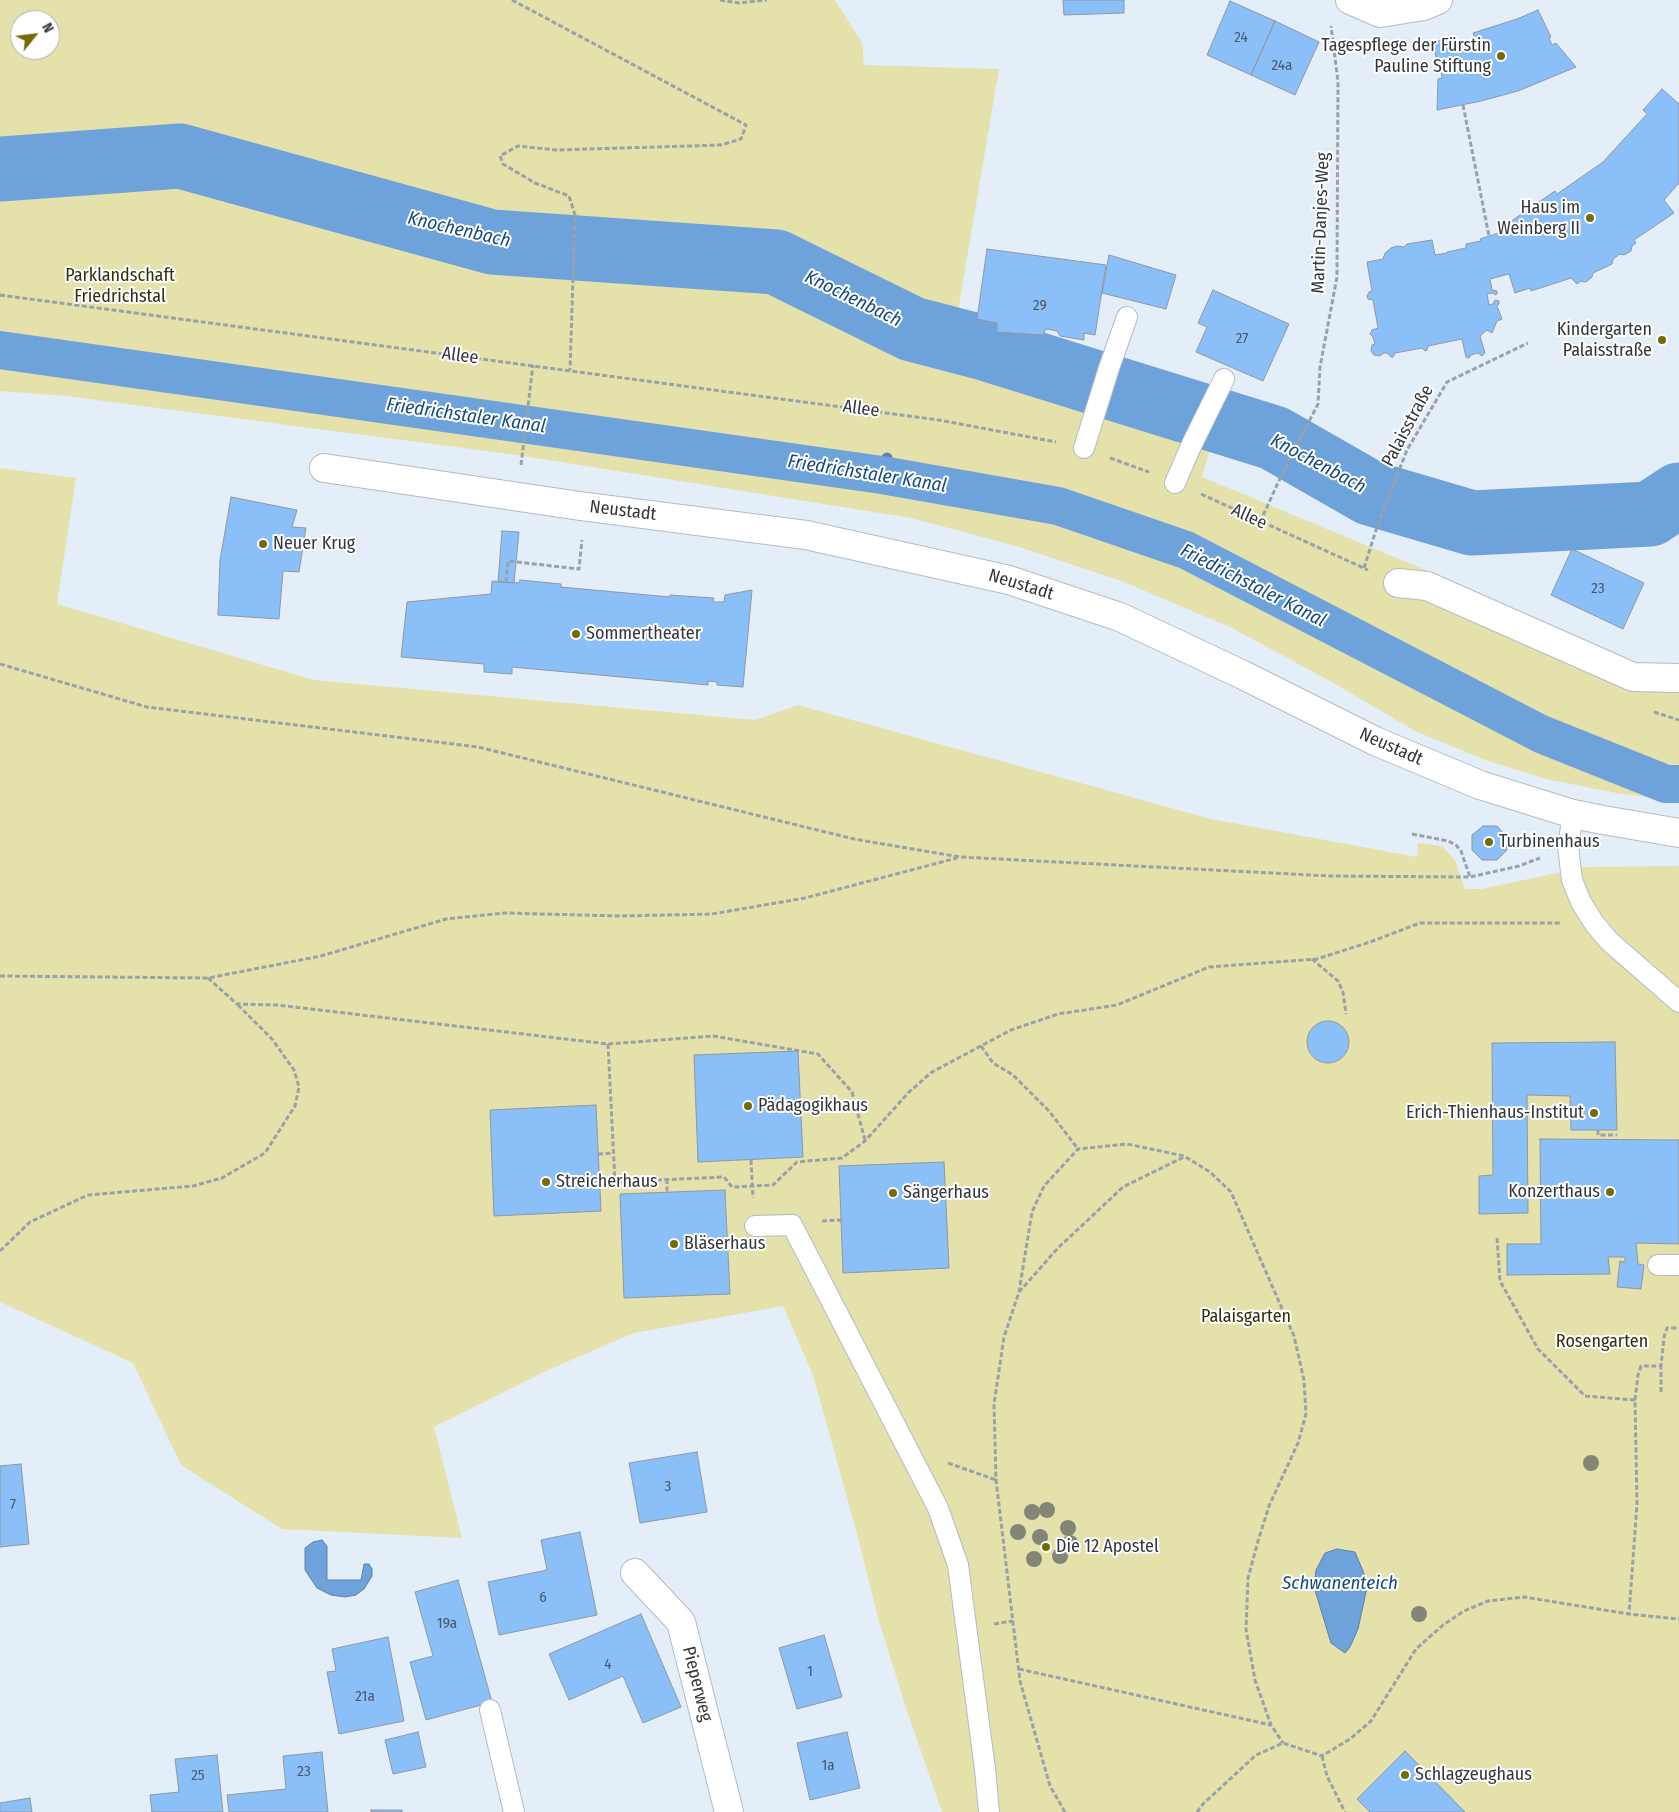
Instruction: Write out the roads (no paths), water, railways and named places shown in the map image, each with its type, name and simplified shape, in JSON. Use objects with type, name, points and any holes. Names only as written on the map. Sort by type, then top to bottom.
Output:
[{"type":"main road","points":[[1350,0],[1380,13],[1424,6],[1438,0]]},
{"type":"main road","name":"Neustadt","points":[[324,468],[580,506],[806,536],[1009,580],[1120,617],[1243,674],[1375,741],[1471,782],[1572,814],[1679,833]]},
{"type":"main road","points":[[1398,583],[1427,586],[1633,678],[1679,678]]},
{"type":"main road","name":"Pieperweg","points":[[635,1573],[682,1622],[729,1812]]},
{"type":"lane","points":[[1084,448],[1127,317]]},
{"type":"lane","points":[[1175,483],[1224,379]]},
{"type":"lane","points":[[1572,814],[1568,846],[1572,880],[1581,902],[1594,923],[1609,941],[1679,1002]]},
{"type":"lane","points":[[755,1226],[792,1225],[938,1508],[958,1565],[989,1812]]},
{"type":"lane","points":[[1658,1265],[1679,1265]]},
{"type":"lane","points":[[490,1710],[514,1812]]},
{"type":"water","points":[[322,1540],[327,1546],[327,1580],[361,1580],[364,1564],[369,1564],[372,1569],[372,1576],[364,1589],[356,1595],[345,1597],[331,1595],[317,1588],[305,1570],[305,1548],[313,1542]]},
{"type":"water","name":"Schwanenteich","points":[[1337,1549],[1355,1552],[1368,1583],[1358,1629],[1350,1647],[1345,1653],[1331,1643],[1314,1587],[1316,1570],[1325,1553]]},
{"type":"waterway","name":"Knochenbach","points":[[0,169],[180,156],[492,242],[776,262],[912,329],[981,347],[1274,438],[1370,493],[1472,523],[1650,514],[1679,495]]},
{"type":"waterway","name":"Friedrichstaler Kanal","points":[[0,350],[882,475],[1058,506],[1186,550],[1541,734],[1666,784],[1679,784]]},
{"type":"waterway","points":[[882,475],[887,458]]},
{"type":"place","name":"Tagespflege der Fürstin Pauline Stiftung","points":[[1501,56]]},
{"type":"place","name":"Haus im Weinberg II","points":[[1590,218]]},
{"type":"place","name":"Kindergarten Palaisstraße","points":[[1662,340]]},
{"type":"place","name":"Neuer Krug","points":[[263,544]]},
{"type":"place","name":"Sommertheater","points":[[576,634]]},
{"type":"place","name":"Turbinenhaus","points":[[1489,842]]},
{"type":"place","name":"Pädagogikhaus","points":[[748,1106]]},
{"type":"place","name":"Erich-Thienhaus-Institut","points":[[1594,1113]]},
{"type":"place","name":"Streicherhaus","points":[[546,1182]]},
{"type":"place","name":"Konzerthaus","points":[[1610,1192]]},
{"type":"place","name":"Sängerhaus","points":[[893,1193]]},
{"type":"place","name":"Bläserhaus","points":[[674,1244]]},
{"type":"place","name":"Die 12 Apostel","points":[[1046,1547]]},
{"type":"place","name":"Schlagzeughaus","points":[[1405,1775]]},
{"type":"park label","name":"Parklandschaft Friedrichstal","points":[[120,286]]},
{"type":"park label","name":"Palaisgarten","points":[[1246,1317]]},
{"type":"park label","name":"Rosengarten","points":[[1602,1342]]}]
